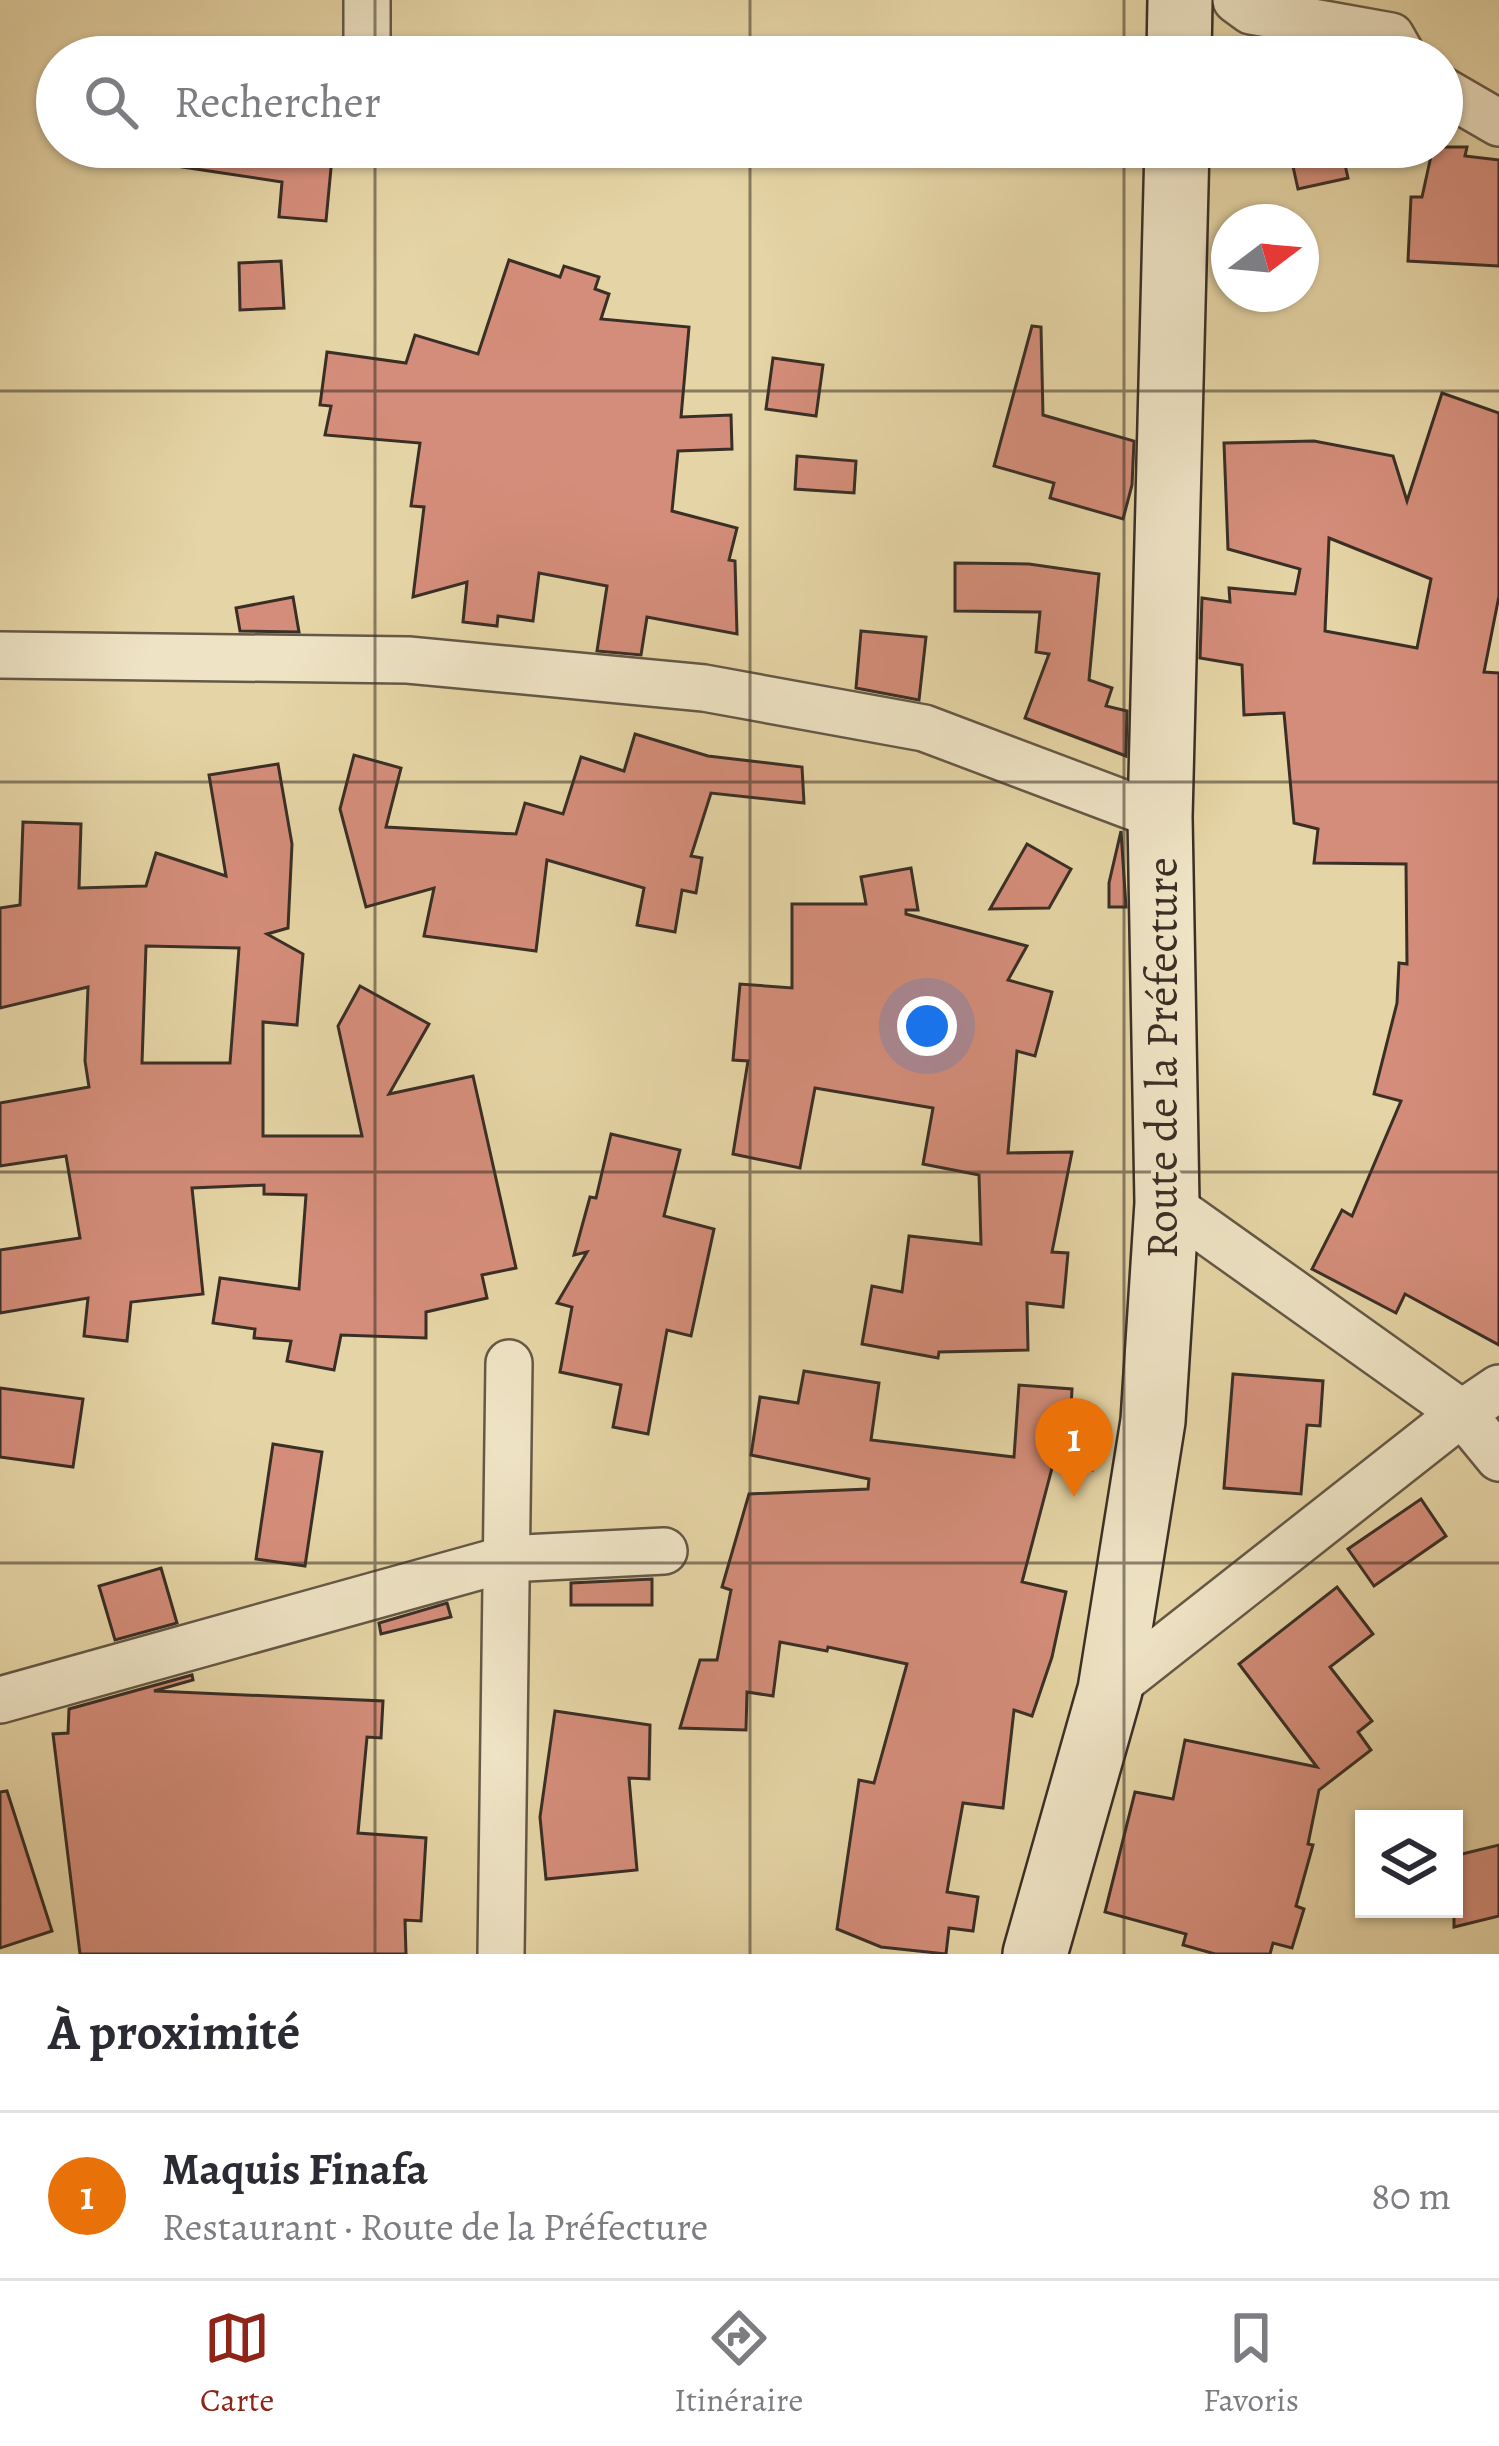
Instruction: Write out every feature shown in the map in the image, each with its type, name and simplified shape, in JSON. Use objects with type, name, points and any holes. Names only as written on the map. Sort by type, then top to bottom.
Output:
[{"type":"street","points":[[367,0],[367,36]]},
{"type":"street","points":[[1179,36],[1180,0]]},
{"type":"street","points":[[1236,0],[1251,11],[1391,36]]},
{"type":"street","points":[[1463,102],[1499,123]]},
{"type":"street","name":"Route de la Préfecture","points":[[1035,1954],[1110,1690],[1153,1421],[1167,1203],[1160,817],[1176,168]]},
{"type":"street","points":[[0,656],[407,660],[704,688],[924,728],[1160,817]]},
{"type":"street","points":[[1167,1203],[1481,1401],[1499,1458]]},
{"type":"street","points":[[501,1954],[509,1363]]},
{"type":"street","points":[[1110,1690],[1481,1401]]},
{"type":"street","points":[[0,1700],[506,1559],[664,1551]]},
{"type":"building","points":[[1463,147],[1467,147],[1465,156],[1499,160],[1499,266],[1408,261],[1411,197],[1422,197],[1428,168],[1463,168]]},
{"type":"building","points":[[189,168],[331,168],[326,221],[279,217],[282,182]]},
{"type":"building","points":[[1293,168],[1346,168],[1348,178],[1298,189]]},
{"type":"building","points":[[509,260],[560,277],[564,266],[599,277],[595,289],[609,294],[601,319],[689,327],[681,417],[731,415],[732,449],[678,451],[672,511],[737,528],[729,560],[735,561],[737,634],[647,617],[641,655],[597,651],[607,586],[539,573],[533,621],[498,616],[497,626],[463,622],[467,582],[413,597],[424,507],[411,506],[420,443],[325,435],[331,406],[320,405],[327,352],[406,363],[415,335],[478,354]]},
{"type":"building","points":[[281,261],[284,308],[240,310],[239,263]]},
{"type":"building","points":[[1032,326],[1041,327],[1043,415],[1134,441],[1132,485],[1123,519],[1050,498],[1054,483],[994,466]]},
{"type":"building","points":[[773,358],[823,365],[816,416],[766,409]]},
{"type":"building","points":[[1442,393],[1499,413],[1499,596],[1484,672],[1499,673],[1499,1345],[1405,1294],[1396,1313],[1312,1269],[1342,1210],[1352,1216],[1401,1101],[1374,1094],[1397,1003],[1399,963],[1407,964],[1406,864],[1314,863],[1318,829],[1294,823],[1284,713],[1244,715],[1242,665],[1200,658],[1202,598],[1230,602],[1229,588],[1295,594],[1300,569],[1228,549],[1224,443],[1314,441],[1393,456],[1407,501]],"holes":[[[1329,538],[1431,579],[1417,648],[1325,631]]]},
{"type":"building","points":[[797,456],[856,461],[854,493],[795,489]]},
{"type":"building","points":[[955,563],[1029,564],[1099,574],[1089,680],[1112,688],[1106,706],[1127,711],[1126,756],[1025,718],[1049,654],[1036,652],[1040,612],[955,611]]},
{"type":"building","points":[[293,597],[299,632],[240,631],[236,608]]},
{"type":"building","points":[[861,631],[926,637],[919,700],[856,688]]},
{"type":"building","points":[[635,734],[708,756],[802,767],[804,803],[711,793],[691,856],[702,858],[696,893],[682,890],[675,932],[637,925],[644,888],[547,860],[536,951],[424,936],[434,888],[366,907],[340,809],[354,755],[401,768],[386,827],[516,834],[525,803],[563,814],[581,757],[624,771]]},
{"type":"building","points":[[278,764],[292,844],[288,928],[267,934],[303,954],[297,1025],[263,1022],[263,1136],[362,1136],[338,1026],[360,986],[429,1024],[389,1094],[473,1076],[516,1268],[482,1275],[487,1298],[426,1312],[426,1338],[341,1335],[334,1370],[287,1361],[291,1341],[254,1338],[255,1329],[213,1323],[220,1278],[299,1289],[306,1195],[264,1194],[264,1185],[192,1188],[203,1294],[131,1302],[127,1341],[84,1336],[88,1298],[0,1313],[0,1250],[80,1238],[66,1156],[0,1166],[0,1103],[89,1087],[85,1061],[88,987],[0,1008],[0,908],[20,905],[23,822],[81,824],[79,888],[146,886],[156,853],[226,876],[209,775]],"holes":[[[146,946],[239,948],[230,1063],[142,1063]]]},
{"type":"building","points":[[1121,831],[1126,907],[1109,907],[1109,883]]},
{"type":"building","points":[[1027,844],[1071,869],[1049,908],[990,909]]},
{"type":"building","points":[[911,868],[918,910],[906,910],[906,914],[1027,946],[1008,980],[1052,992],[1035,1056],[1017,1051],[1008,1153],[1072,1152],[1052,1252],[1068,1253],[1063,1307],[1027,1303],[1028,1350],[939,1352],[938,1358],[862,1344],[872,1286],[902,1292],[909,1236],[981,1244],[979,1175],[923,1164],[933,1108],[815,1088],[800,1168],[733,1154],[748,1061],[733,1060],[740,984],[792,988],[792,904],[866,904],[861,877]]},
{"type":"building","points":[[611,1134],[680,1150],[664,1216],[714,1229],[691,1336],[667,1330],[648,1434],[613,1427],[621,1385],[560,1372],[572,1307],[557,1303],[587,1252],[574,1255],[590,1197],[596,1198]]},
{"type":"building","points":[[804,1371],[879,1383],[871,1440],[1014,1457],[1019,1385],[1072,1389],[1070,1429],[1094,1431],[1092,1470],[1052,1468],[1022,1582],[1066,1592],[1052,1657],[1032,1716],[1014,1710],[1003,1808],[963,1803],[947,1892],[978,1897],[973,1931],[949,1928],[946,1954],[881,1947],[837,1929],[859,1780],[874,1783],[907,1664],[780,1642],[773,1696],[747,1692],[746,1730],[680,1728],[700,1660],[717,1660],[731,1590],[722,1587],[749,1494],[868,1489],[869,1479],[751,1455],[760,1397],[798,1403]]},
{"type":"building","points":[[1233,1374],[1323,1381],[1320,1426],[1307,1425],[1301,1494],[1224,1488]]},
{"type":"building","points":[[0,1388],[83,1399],[73,1467],[0,1457]]},
{"type":"building","points":[[273,1444],[322,1452],[305,1566],[256,1559]]},
{"type":"building","points":[[1421,1499],[1446,1536],[1374,1586],[1348,1549]]},
{"type":"building","points":[[161,1568],[177,1623],[115,1640],[99,1586]]},
{"type":"building","points":[[652,1579],[652,1605],[571,1605],[571,1583]]},
{"type":"building","points":[[1337,1587],[1373,1634],[1330,1667],[1372,1721],[1358,1732],[1371,1750],[1319,1790],[1308,1844],[1313,1845],[1296,1906],[1304,1909],[1292,1948],[1273,1943],[1270,1954],[1215,1954],[1183,1945],[1186,1934],[1105,1912],[1135,1792],[1173,1799],[1185,1740],[1317,1767],[1239,1664]]},
{"type":"building","points":[[447,1603],[451,1617],[381,1634],[379,1623]]},
{"type":"building","points":[[192,1675],[193,1680],[154,1691],[383,1701],[381,1738],[367,1737],[358,1833],[426,1838],[421,1921],[405,1920],[406,1954],[80,1954],[53,1734],[68,1733],[69,1709]]},
{"type":"building","points":[[555,1711],[650,1725],[649,1779],[629,1778],[637,1870],[546,1879],[540,1817]]},
{"type":"building","points":[[7,1791],[52,1931],[0,1948],[0,1792]]},
{"type":"building","points":[[1499,1845],[1499,1916],[1454,1927],[1454,1918],[1463,1918],[1463,1854]]},
{"type":"place","name":"Maquis Finafa","points":[[1074,1497]]}]
